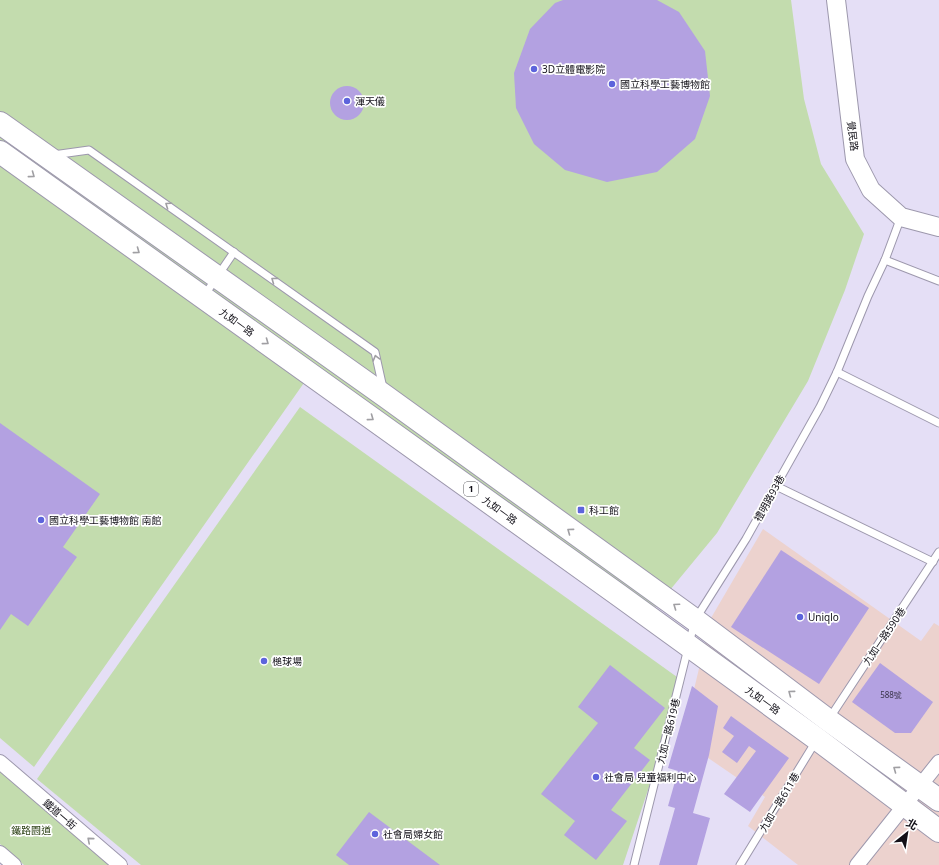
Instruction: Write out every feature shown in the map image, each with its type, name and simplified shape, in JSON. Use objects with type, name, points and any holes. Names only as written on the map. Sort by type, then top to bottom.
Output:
[{"type":"main road","name":"1","points":[[0,123],[384,396],[695,620],[828,720],[939,800]]},
{"type":"main road","name":"九如一路","points":[[0,152],[688,645],[817,739],[939,831]]},
{"type":"street","name":"覺民路","points":[[836,0],[855,158],[871,190],[901,217],[939,227]]},
{"type":"street","name":"鐵道一街","points":[[0,762],[120,865]]},
{"type":"street","points":[[857,865],[939,762]]},
{"type":"street","points":[[0,853],[14,865]]},
{"type":"lane","points":[[47,156],[89,150],[375,352],[384,396]]},
{"type":"lane","name":"禮明路93巷","points":[[695,620],[746,539],[820,407],[837,372],[868,296],[885,260],[901,217]]},
{"type":"lane","points":[[203,298],[234,252]]},
{"type":"lane","points":[[885,260],[939,282]]},
{"type":"lane","points":[[837,372],[939,423]]},
{"type":"lane","points":[[776,486],[933,562]]},
{"type":"lane","name":"九如一路590巷","points":[[828,720],[939,552]]},
{"type":"lane","name":"九如一路619巷","points":[[634,865],[695,620]]},
{"type":"lane","name":"九如一路611巷","points":[[740,865],[817,739]]},
{"type":"shaded area","points":[[763,529],[921,641],[934,623],[939,626],[939,865],[798,865],[748,826],[765,797],[682,740],[711,618]]},
{"type":"green space","name":"國立科學工藝博物館","points":[[0,0],[791,0],[804,99],[821,164],[864,234],[845,290],[808,381],[717,533],[656,607],[623,588],[313,370],[34,767],[0,738]]},
{"type":"green space","points":[[300,407],[684,682],[623,865],[141,865],[37,779]]},
{"type":"green space","name":"鐵路園道","points":[[0,763],[121,865],[24,865],[0,844]]},
{"type":"building","name":"國立科學工藝博物館","points":[[563,0],[657,0],[679,12],[705,51],[710,96],[695,139],[657,172],[607,182],[565,170],[534,144],[516,108],[514,73],[530,29],[555,3]]},
{"type":"building","name":"渾天儀","points":[[350,86],[357,88],[362,93],[364,103],[362,113],[357,118],[344,120],[337,118],[332,113],[330,100],[332,93],[337,88]]},
{"type":"building","name":"國立科學工藝博物館 南館","points":[[0,423],[100,494],[63,547],[77,557],[28,626],[11,614],[0,630]]},
{"type":"building","name":"Uniqlo","points":[[781,550],[869,608],[819,684],[731,627]]},
{"type":"building","points":[[880,663],[933,702],[911,733],[895,733],[852,702]]},
{"type":"building","name":"社會局 兒童福利中心","points":[[610,665],[665,708],[634,748],[650,760],[611,810],[627,821],[596,860],[564,835],[575,821],[541,794],[598,723],[578,707]]},
{"type":"building","points":[[692,686],[718,706],[709,755],[693,813],[710,818],[697,865],[659,865],[675,808],[668,806],[678,771],[668,768]]},
{"type":"building","points":[[731,716],[789,758],[750,812],[724,794],[756,751],[749,746],[737,763],[722,752],[734,736],[723,728]]},
{"type":"building","name":"社會局婦女館","points":[[369,812],[440,865],[349,865],[336,855]]},
{"type":"place","name":"3D立體電影院","points":[[534,69]]},
{"type":"place","name":"國立科學工藝博物館","points":[[612,84]]},
{"type":"place","name":"渾天儀","points":[[347,101]]},
{"type":"place","name":"科工館","points":[[581,510]]},
{"type":"place","name":"國立科學工藝博物館 南館","points":[[41,520]]},
{"type":"place","name":"Uniqlo","points":[[800,617]]},
{"type":"place","name":"槌球場","points":[[264,661]]},
{"type":"place","name":"社會局 兒童福利中心","points":[[596,777]]},
{"type":"place","name":"社會局婦女館","points":[[375,834]]}]
